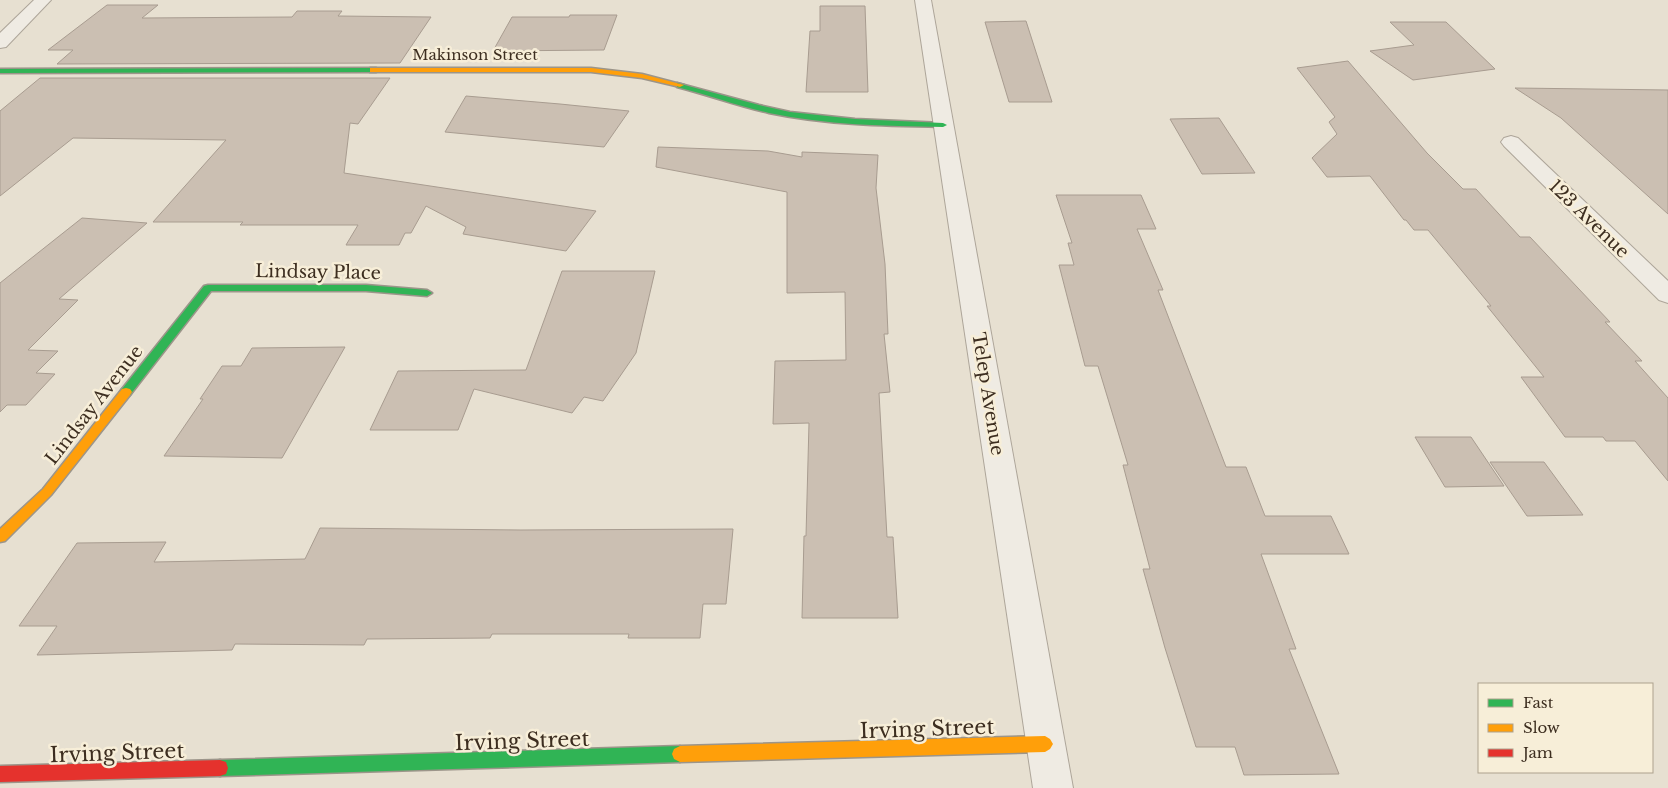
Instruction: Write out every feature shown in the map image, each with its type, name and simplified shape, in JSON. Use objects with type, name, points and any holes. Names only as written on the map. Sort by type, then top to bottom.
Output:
[{"type":"street","points":[[0,43],[43,0]]},
{"type":"street","name":"Telep Avenue","points":[[922,0],[1053,788]]},
{"type":"street","name":"Makinson Street","points":[[0,70],[523,69],[604,71],[658,79],[767,109],[796,114],[860,123],[943,126]]},
{"type":"street","name":"123 Avenue","points":[[1511,142],[1668,295]]},
{"type":"street","name":"Lindsay Place","points":[[208,288],[366,288],[426,293]]},
{"type":"street","name":"Lindsay Avenue","points":[[0,537],[47,492],[208,288]]},
{"type":"street","name":"Irving Street","points":[[0,774],[1046,744]]},
{"type":"building","points":[[107,5],[158,5],[142,18],[292,17],[297,11],[342,11],[338,16],[431,17],[400,63],[57,64],[73,50],[48,50]]},
{"type":"building","points":[[820,6],[865,6],[868,92],[806,92],[810,31],[820,31]]},
{"type":"building","points":[[570,15],[617,15],[604,50],[493,51],[512,17],[569,17]]},
{"type":"building","points":[[1026,21],[1052,102],[1009,102],[985,22]]},
{"type":"building","points":[[1390,22],[1446,22],[1495,69],[1413,80],[1370,51],[1414,45]]},
{"type":"building","points":[[1348,61],[1427,153],[1463,189],[1476,189],[1520,237],[1530,237],[1610,322],[1605,322],[1642,361],[1635,361],[1668,398],[1668,481],[1635,441],[1606,441],[1603,437],[1565,437],[1521,377],[1544,377],[1487,306],[1491,306],[1428,230],[1414,230],[1370,176],[1327,177],[1312,158],[1337,134],[1329,122],[1335,117],[1297,68]]},
{"type":"building","points":[[40,78],[390,78],[358,124],[350,123],[344,173],[596,211],[566,251],[463,234],[466,227],[426,206],[411,233],[405,233],[399,245],[346,245],[358,225],[240,225],[243,222],[153,222],[226,140],[73,138],[0,196],[0,111]]},
{"type":"building","points":[[1515,88],[1668,90],[1668,214],[1561,118]]},
{"type":"building","points":[[466,96],[629,111],[604,147],[445,132]]},
{"type":"building","points":[[1219,118],[1255,173],[1202,174],[1170,119]]},
{"type":"building","points":[[658,147],[768,151],[802,157],[802,152],[878,155],[876,188],[885,264],[888,334],[884,334],[890,392],[879,393],[887,537],[893,537],[898,618],[802,618],[809,423],[773,424],[775,361],[846,360],[845,292],[787,293],[787,192],[656,167]]},
{"type":"building","points":[[1056,195],[1141,195],[1156,229],[1137,229],[1163,290],[1158,290],[1226,467],[1246,467],[1265,516],[1331,516],[1349,554],[1261,554],[1296,649],[1289,649],[1339,774],[1244,775],[1235,747],[1196,747],[1143,569],[1150,569],[1123,465],[1128,465],[1098,366],[1085,366],[1059,265],[1074,265],[1068,243],[1072,243]]},
{"type":"building","points":[[82,218],[147,223],[59,299],[78,300],[28,350],[58,351],[36,373],[55,374],[26,405],[7,405],[0,412],[0,283]]},
{"type":"building","points":[[562,271],[655,271],[636,353],[603,401],[584,397],[572,413],[474,389],[458,430],[370,430],[398,371],[526,370]]},
{"type":"building","points":[[345,347],[282,458],[164,456],[203,399],[200,399],[222,366],[241,366],[252,348]]},
{"type":"building","points":[[1415,437],[1471,437],[1504,486],[1445,487]]},
{"type":"building","points":[[1490,462],[1544,462],[1583,515],[1527,516]]},
{"type":"building","points":[[320,528],[521,530],[733,529],[726,604],[703,604],[700,638],[628,638],[629,634],[492,634],[490,638],[367,639],[364,645],[235,644],[232,650],[37,655],[57,626],[19,626],[77,543],[166,542],[154,562],[305,559]]},
{"type":"traffic: fast","points":[[0,71],[373,70]]},
{"type":"traffic: fast","points":[[680,85],[768,110],[790,114],[855,122],[943,125]]},
{"type":"traffic: fast","points":[[126,392],[208,288],[366,288],[427,293]]},
{"type":"traffic: fast","points":[[220,768],[680,754]]},
{"type":"traffic: slow","points":[[373,70],[591,70],[642,76],[680,85]]},
{"type":"traffic: slow","points":[[0,537],[47,492],[126,392]]},
{"type":"traffic: slow","points":[[680,754],[1045,744]]},
{"type":"traffic: jam","points":[[0,774],[220,768]]}]
